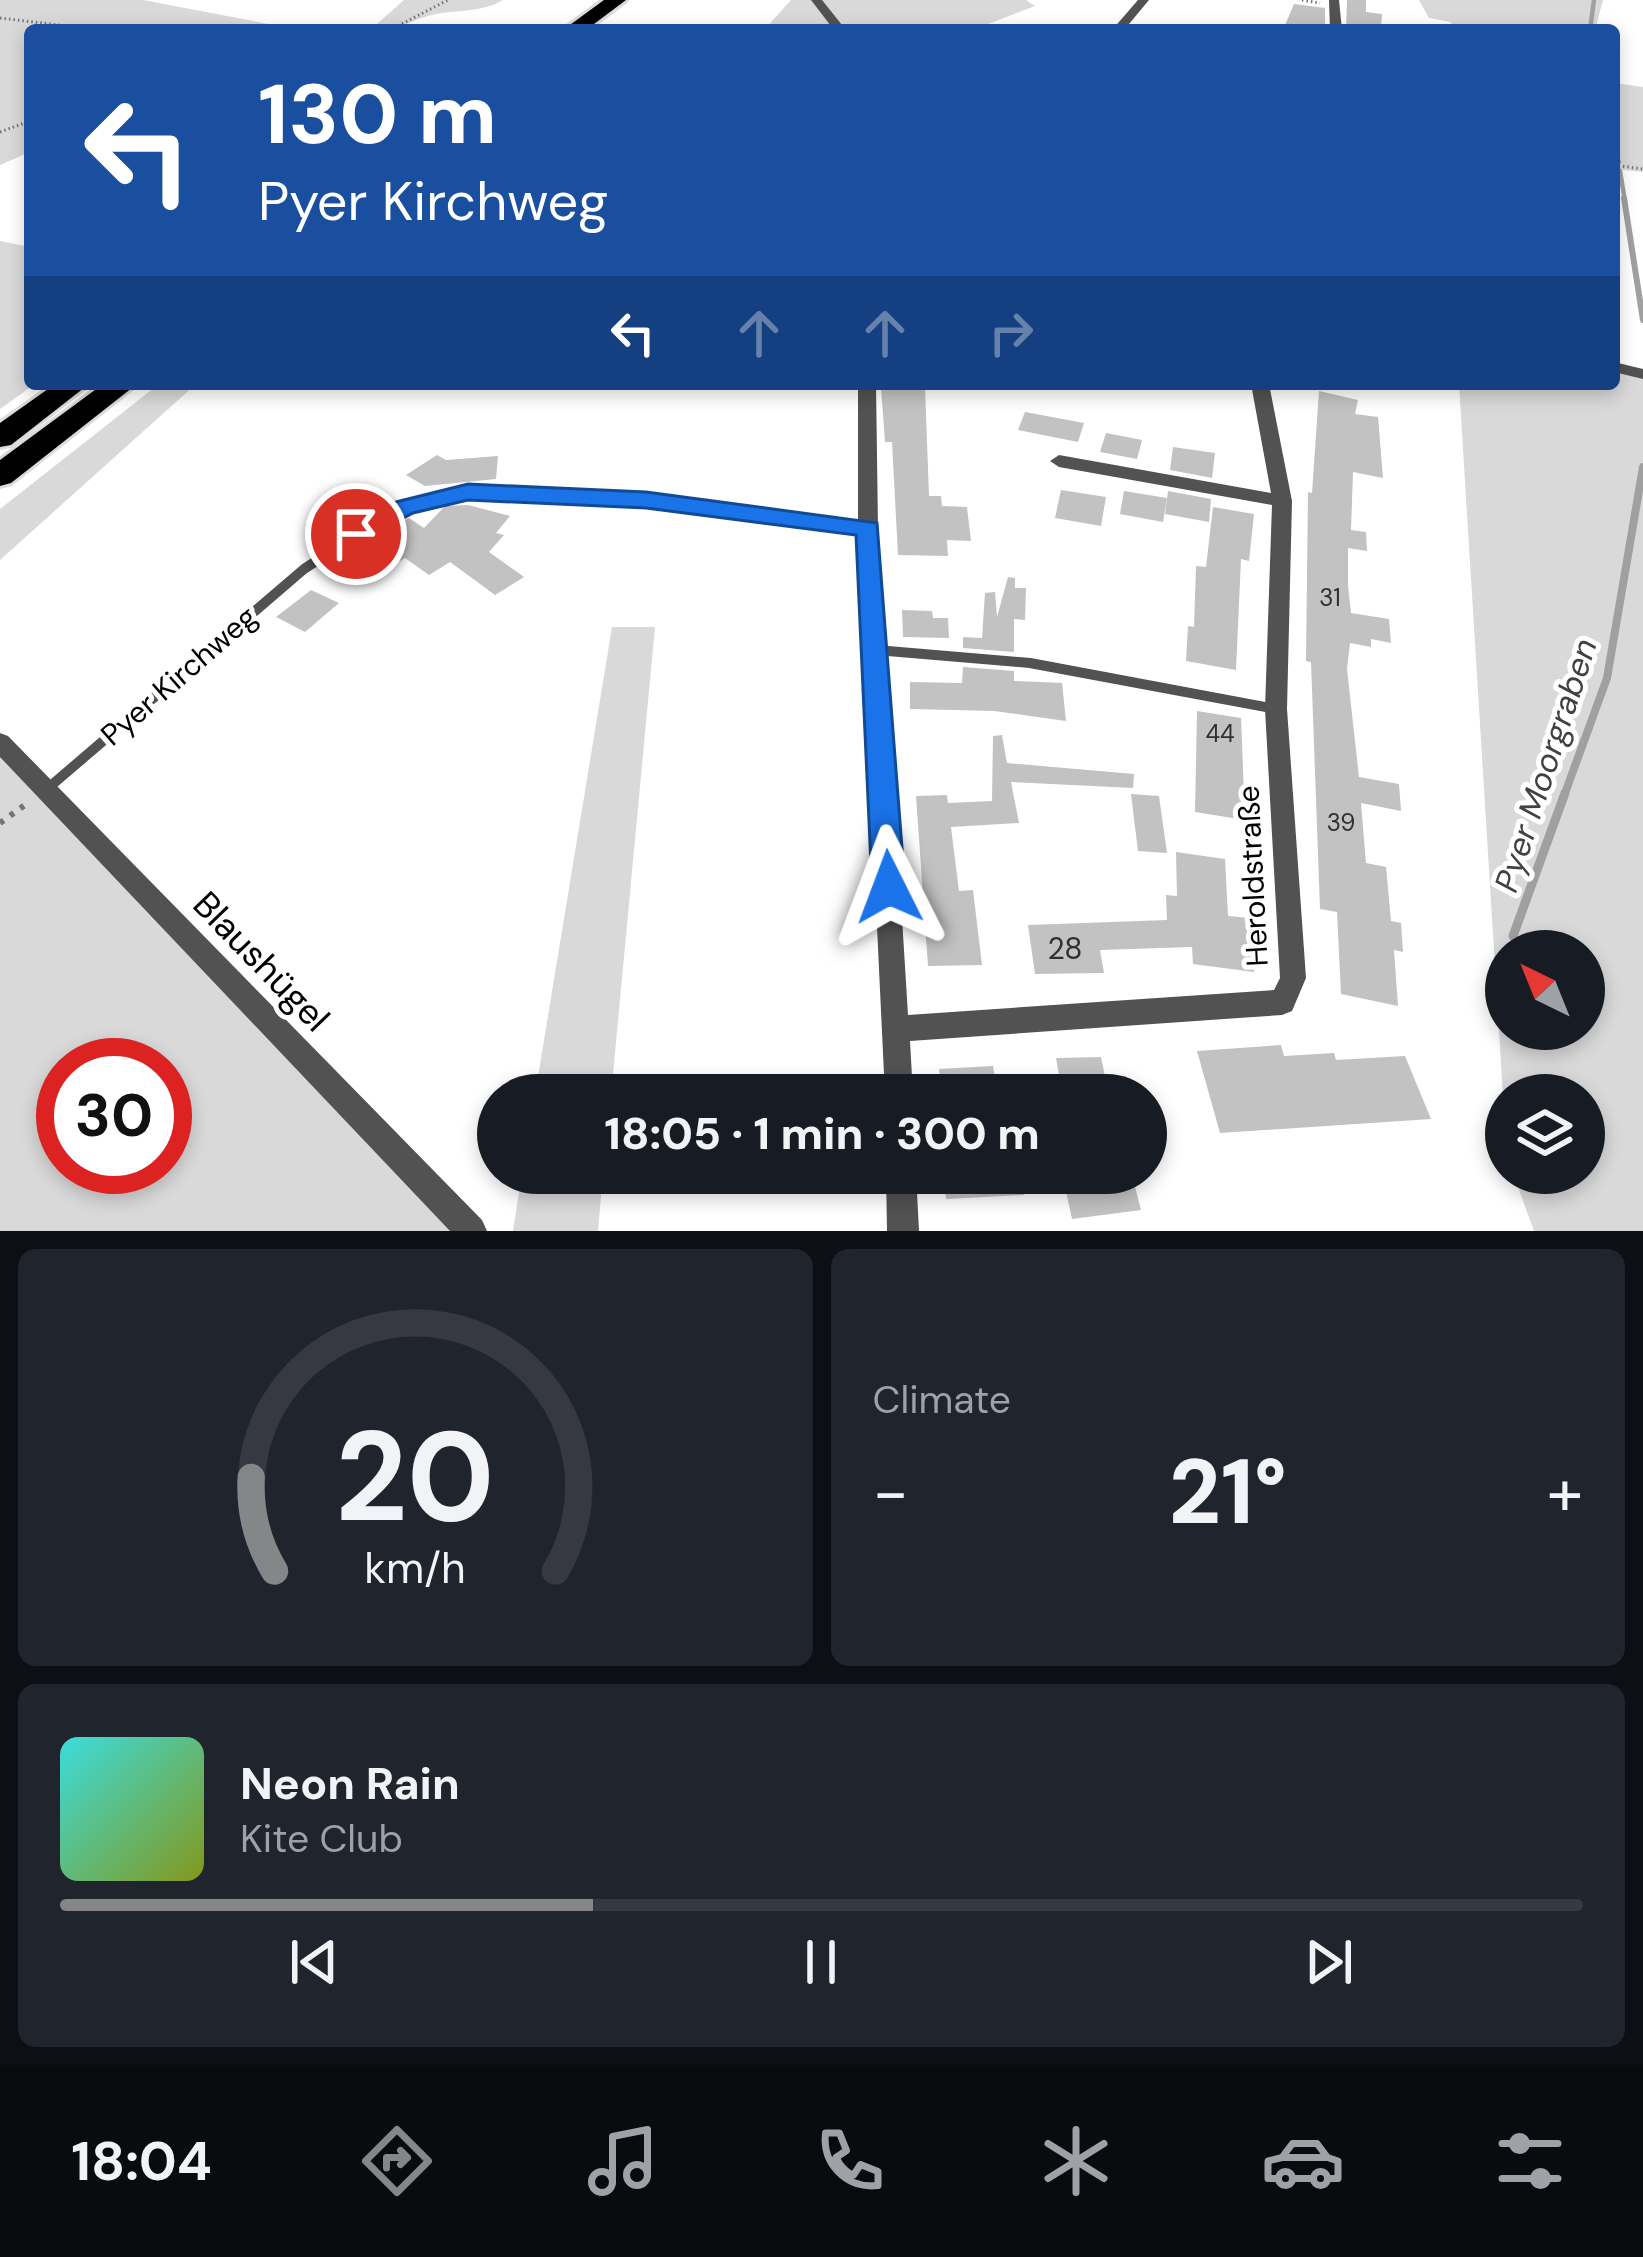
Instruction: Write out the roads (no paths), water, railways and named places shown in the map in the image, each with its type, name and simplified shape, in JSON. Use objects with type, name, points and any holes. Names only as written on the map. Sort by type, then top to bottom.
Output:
[{"type":"highway","points":[[585,24],[627,4]]},
{"type":"highway","points":[[0,438],[66,390]]},
{"type":"highway","points":[[0,476],[114,390]]},
{"type":"street","points":[[816,0],[835,24]]},
{"type":"street","points":[[1123,24],[1144,0]]},
{"type":"street","points":[[867,390],[868,529],[898,1074]]},
{"type":"street","name":"Heroldstraße","points":[[896,1029],[1282,1002],[1293,978],[1276,710],[1282,501],[1261,390]]},
{"type":"street","points":[[1059,461],[1282,501]]},
{"type":"street","name":"Blaushügel","points":[[0,742],[471,1231]]},
{"type":"street","points":[[902,1194],[903,1231]]},
{"type":"lane","name":"Pyer Kirchweg","points":[[46,789],[304,569],[376,522],[436,496],[561,493],[868,529]]},
{"type":"lane","points":[[876,650],[1030,663],[1178,695],[1276,710]]},
{"type":"waterway","name":"Pyer Moorgraben","points":[[1591,24],[1594,0]]},
{"type":"waterway","name":"Pyer Moorgraben","points":[[1620,171],[1625,201]]},
{"type":"waterway","name":"Pyer Moorgraben","points":[[1624,198],[1643,320]]},
{"type":"waterway","name":"Pyer Moorgraben","points":[[1564,796],[1607,678],[1643,467]]},
{"type":"waterway","name":"Pyer Moorgraben","points":[[1515,930],[1565,793]]}]
